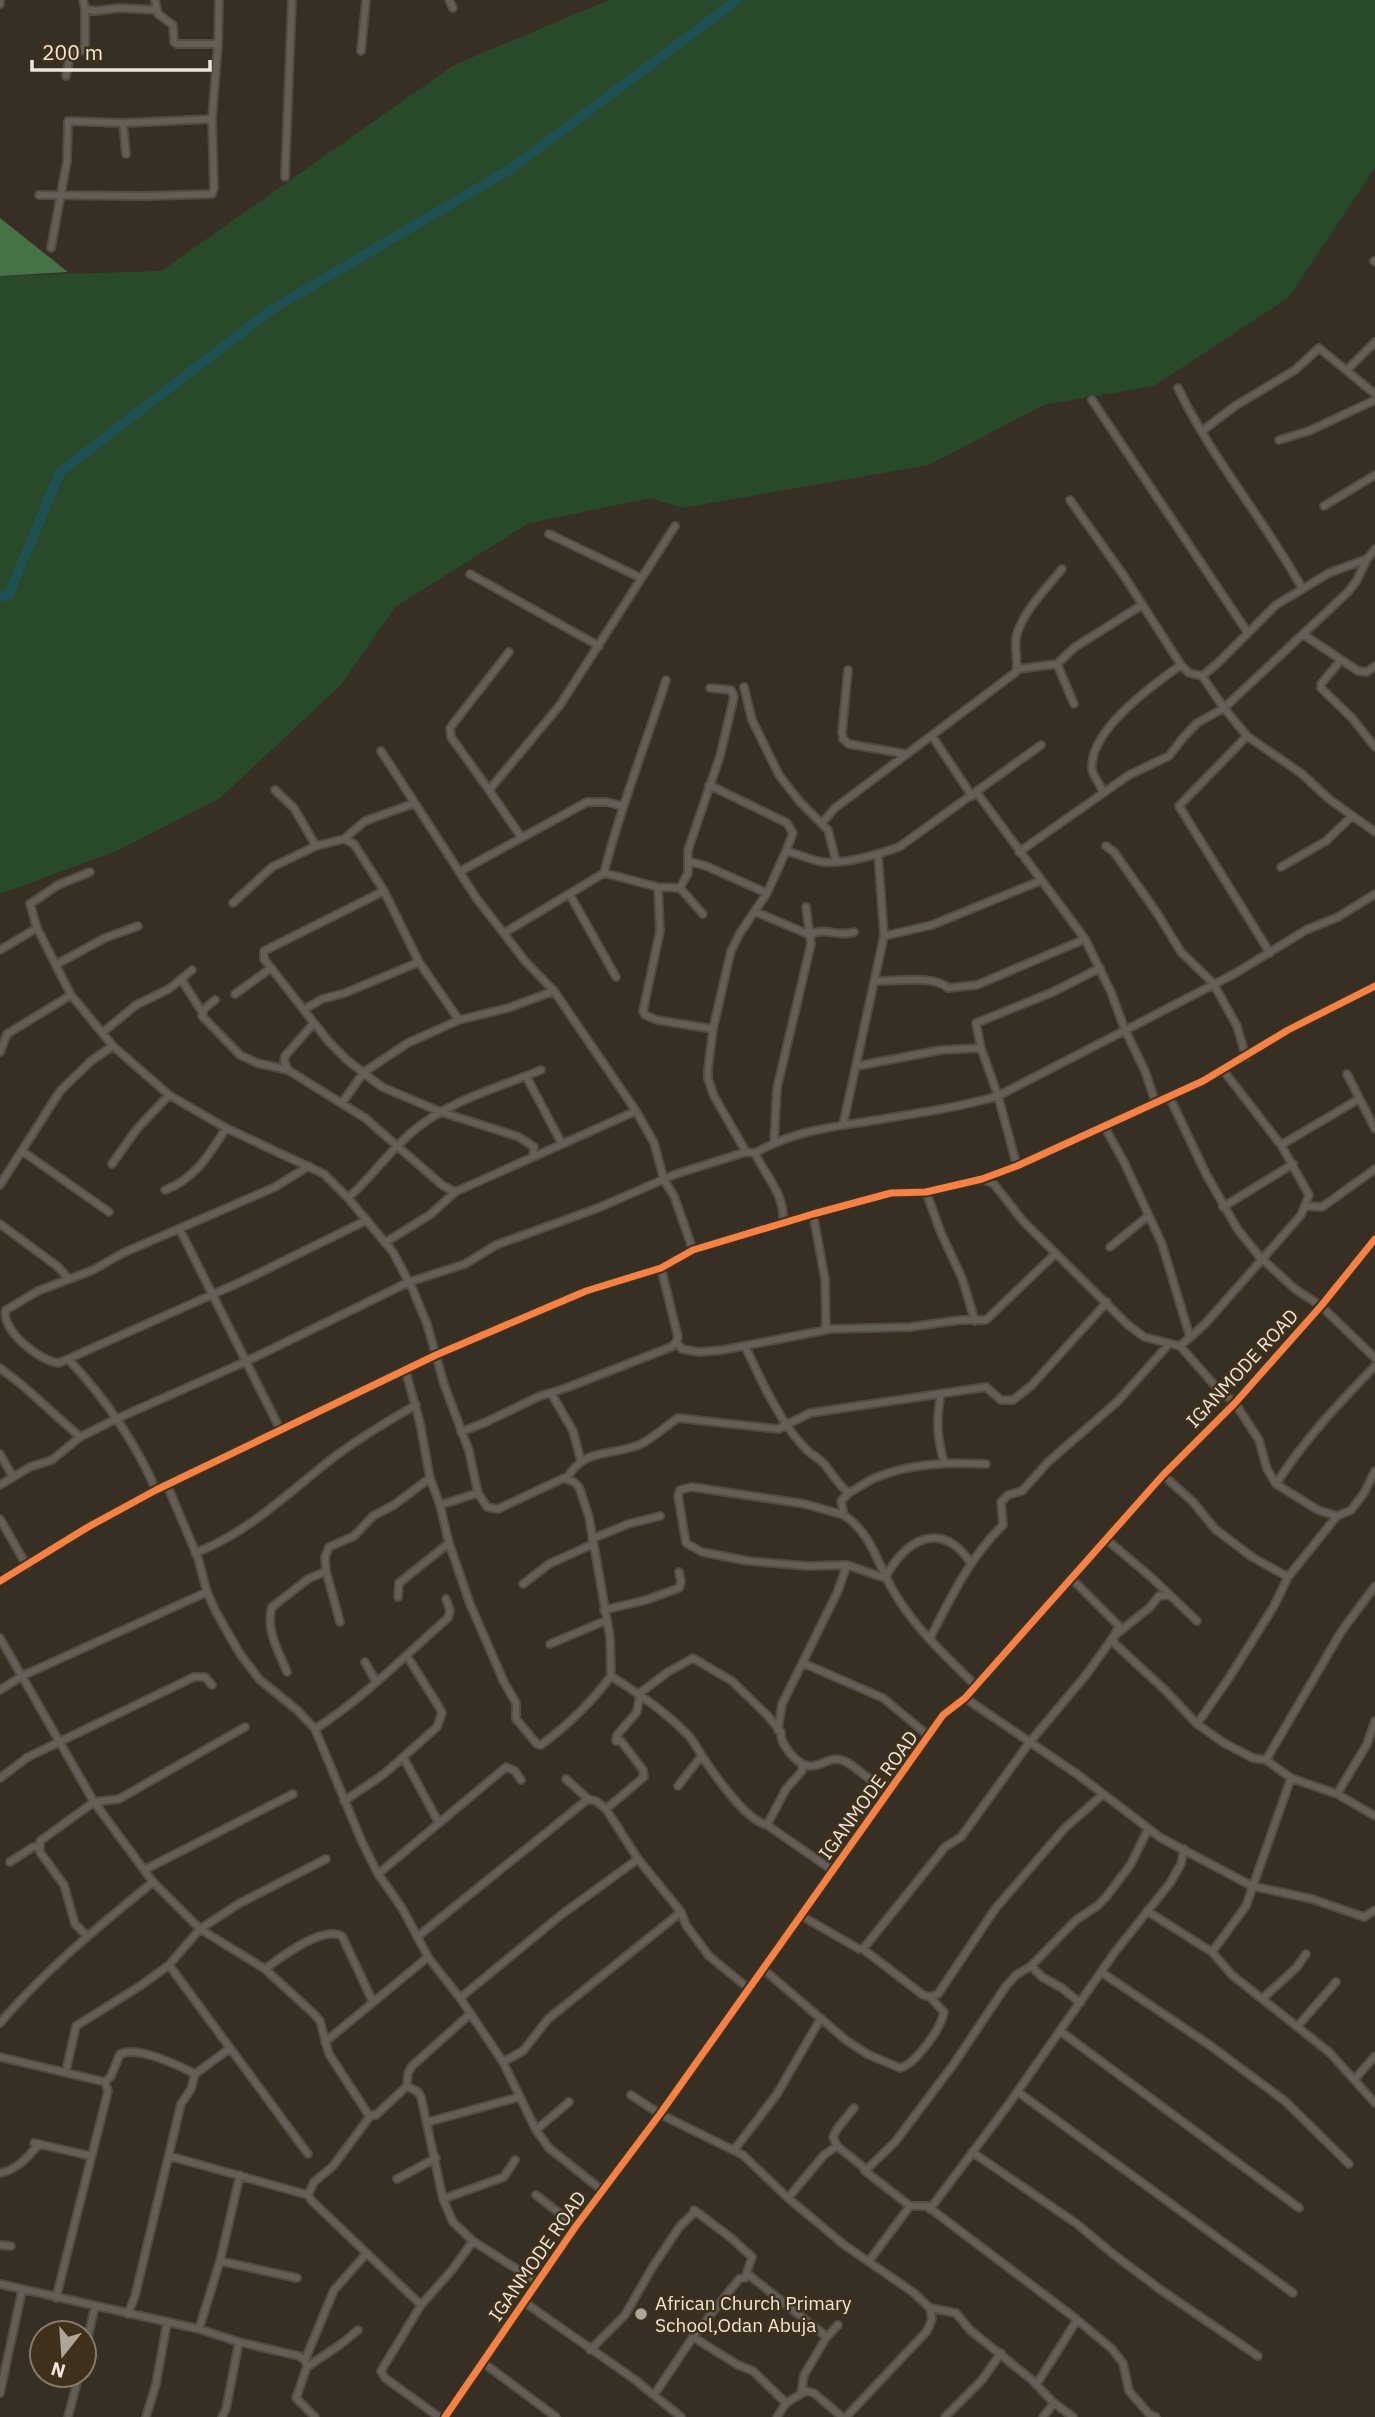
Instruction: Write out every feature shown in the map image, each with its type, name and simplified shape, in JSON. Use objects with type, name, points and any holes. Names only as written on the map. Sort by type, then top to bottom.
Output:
[{"type":"street","points":[[66,76],[70,56],[83,50],[85,45],[83,0]]},
{"type":"street","points":[[155,0],[158,14],[173,24],[174,42],[218,44]]},
{"type":"street","points":[[39,195],[61,197],[212,194],[212,119],[219,0]]},
{"type":"street","points":[[285,177],[292,0]]},
{"type":"street","points":[[361,51],[366,0]]},
{"type":"street","points":[[449,0],[453,8]]},
{"type":"street","points":[[85,9],[157,10]]},
{"type":"street","points":[[51,248],[66,161],[68,121],[212,119]]},
{"type":"street","points":[[123,122],[126,154]]},
{"type":"street","points":[[1347,370],[1375,343]]},
{"type":"street","points":[[1202,431],[1235,406],[1295,370],[1319,348],[1375,394]]},
{"type":"street","points":[[1178,387],[1202,431],[1282,551],[1302,588]]},
{"type":"street","points":[[1092,400],[1248,633]]},
{"type":"street","points":[[1279,440],[1309,430],[1375,400]]},
{"type":"street","points":[[1324,506],[1375,475]]},
{"type":"street","points":[[1069,500],[1125,576],[1181,664],[1189,673],[1202,676],[1247,736],[1302,774],[1375,832]]},
{"type":"street","points":[[489,790],[542,729],[599,646],[675,526]]},
{"type":"street","points":[[549,534],[641,578]]},
{"type":"street","points":[[1019,852],[1129,775],[1169,756],[1197,723],[1224,708],[1353,587],[1375,549]]},
{"type":"street","points":[[1202,676],[1276,605],[1329,573],[1367,559]]},
{"type":"street","points":[[1018,669],[1014,648],[1018,630],[1062,569]]},
{"type":"street","points":[[470,574],[599,646]]},
{"type":"street","points":[[823,822],[835,808],[1018,669],[1057,664],[1075,647],[1142,605]]},
{"type":"street","points":[[1304,635],[1358,671],[1367,672],[1375,666]]},
{"type":"street","points":[[509,652],[450,729],[451,737],[521,837]]},
{"type":"street","points":[[1341,660],[1321,684],[1321,688],[1352,718],[1375,747]]},
{"type":"street","points":[[1057,664],[1074,704]]},
{"type":"street","points":[[1103,793],[1092,767],[1105,734],[1146,689],[1181,664]]},
{"type":"street","points":[[848,670],[842,732],[844,739],[849,744],[906,754]]},
{"type":"street","points":[[504,933],[604,873],[622,806],[666,680]]},
{"type":"street","points":[[744,687],[752,720],[779,775],[800,802],[823,822],[832,839],[836,861]]},
{"type":"street","points":[[680,888],[688,873],[688,850],[720,756],[734,697],[732,690],[710,688]]},
{"type":"street","points":[[932,736],[1085,939],[1145,1071],[1155,1101]]},
{"type":"street","points":[[1247,736],[1179,806],[1270,953]]},
{"type":"street","points":[[786,851],[823,862],[878,855],[899,847],[1041,746]]},
{"type":"street","points":[[381,751],[459,872],[525,961],[554,991],[636,1111],[654,1143],[664,1180],[674,1196],[693,1250]]},
{"type":"street","points":[[709,785],[787,823],[793,833],[767,893],[740,933],[732,951],[713,1029],[708,1079],[714,1096],[746,1152]]},
{"type":"street","points":[[275,790],[294,808],[316,846]]},
{"type":"street","points":[[459,872],[587,802],[607,802],[622,806]]},
{"type":"street","points":[[233,903],[272,867],[316,846],[344,839],[365,821],[415,803]]},
{"type":"street","points":[[1281,867],[1326,841],[1352,816]]},
{"type":"street","points":[[344,839],[354,845],[384,891],[419,962],[459,1020]]},
{"type":"street","points":[[1106,846],[1114,852],[1143,892],[1181,952],[1213,984],[1237,1026],[1246,1056]]},
{"type":"street","points":[[844,1125],[884,936],[878,855]]},
{"type":"street","points":[[688,861],[706,866],[767,893]]},
{"type":"street","points":[[90,872],[58,885],[30,904],[37,928],[71,995],[113,1045],[169,1095],[226,1128],[324,1174],[386,1242],[409,1283],[426,1324],[469,1451],[478,1493],[487,1507],[498,1509],[567,1478],[581,1461],[606,1451],[640,1444],[678,1418],[778,1429],[810,1413],[986,1387],[1001,1400],[1017,1398],[1107,1302]]},
{"type":"street","points":[[604,873],[658,887],[680,888],[703,914]]},
{"type":"street","points":[[884,936],[932,925],[1040,881]]},
{"type":"street","points":[[658,887],[660,931],[643,1011],[645,1015],[657,1020],[713,1029]]},
{"type":"street","points":[[384,891],[264,951],[264,960],[305,1009],[313,1024],[347,1060],[382,1087],[441,1112],[527,1141],[534,1147],[533,1156]]},
{"type":"street","points":[[0,1485],[30,1467],[52,1460],[80,1437],[116,1419],[247,1361],[409,1283],[464,1264],[496,1245],[598,1208],[709,1162],[746,1152],[755,1153],[774,1142],[822,1127],[967,1105],[998,1097],[1234,974],[1306,930],[1338,917],[1375,894]]},
{"type":"street","points":[[570,895],[615,977]]},
{"type":"street","points":[[774,1142],[777,1088],[811,944],[806,907]]},
{"type":"street","points":[[756,912],[810,935],[822,931],[841,934],[855,932]]},
{"type":"street","points":[[57,964],[106,938],[138,926]]},
{"type":"street","points":[[0,950],[37,928]]},
{"type":"street","points":[[875,981],[933,981],[943,982],[948,988],[978,985],[1085,939]]},
{"type":"street","points":[[305,1009],[322,999],[345,993],[419,962]]},
{"type":"street","points":[[235,994],[271,968]]},
{"type":"street","points":[[1017,1166],[976,1023],[1053,992],[1100,968]]},
{"type":"street","points":[[102,1033],[136,1005],[169,989],[192,970]]},
{"type":"street","points":[[181,979],[205,1020],[240,1055],[257,1063],[288,1070],[342,1103],[398,1144],[442,1185],[455,1192]]},
{"type":"street","points":[[0,1581],[88,1527],[156,1490],[436,1355],[586,1291],[661,1268],[693,1250],[813,1213],[891,1193],[926,1192],[1017,1166],[1223,1070],[1288,1030],[1375,986]]},
{"type":"street","points":[[342,1103],[365,1072],[397,1049],[459,1020],[508,1008],[554,991]]},
{"type":"street","points":[[0,1052],[7,1034],[71,995]]},
{"type":"street","points":[[202,1012],[215,1000]]},
{"type":"street","points":[[288,1070],[285,1056],[313,1024]]},
{"type":"street","points":[[0,1185],[60,1091],[91,1061],[113,1045]]},
{"type":"street","points":[[857,1066],[941,1049],[981,1048]]},
{"type":"street","points":[[348,1198],[417,1127],[441,1112],[541,1070]]},
{"type":"street","points":[[1223,1070],[1281,1146],[1317,1207]]},
{"type":"street","points":[[1347,1074],[1375,1129]]},
{"type":"street","points":[[526,1076],[562,1144]]},
{"type":"street","points":[[112,1164],[151,1112],[169,1095]]},
{"type":"street","points":[[1169,1096],[1223,1207],[1238,1230],[1262,1258],[1295,1289],[1321,1306],[1375,1358]]},
{"type":"street","points":[[1281,1146],[1359,1099]]},
{"type":"street","points":[[386,1242],[431,1213],[455,1192],[636,1111]]},
{"type":"street","points":[[1104,1126],[1124,1162],[1165,1253],[1190,1337]]},
{"type":"street","points":[[164,1190],[181,1184],[194,1172],[226,1128]]},
{"type":"street","points":[[22,1152],[109,1212]]},
{"type":"street","points":[[755,1153],[784,1207],[783,1222]]},
{"type":"street","points":[[1223,1207],[1293,1164]]},
{"type":"street","points":[[309,1166],[275,1187],[21,1300],[2,1311],[10,1330],[45,1360],[59,1363],[69,1360],[367,1220]]},
{"type":"street","points":[[1306,1206],[1322,1207],[1375,1169]]},
{"type":"street","points":[[982,1178],[994,1184],[1009,1205],[1055,1254],[1127,1324],[1144,1337],[1180,1346],[1192,1363],[1236,1403],[1259,1440],[1267,1469],[1276,1484],[1318,1510],[1337,1516]]},
{"type":"street","points":[[926,1192],[962,1278],[975,1321]]},
{"type":"street","points":[[1180,1346],[1301,1215],[1309,1195]]},
{"type":"street","points":[[813,1213],[825,1279],[826,1326],[823,1330]]},
{"type":"street","points":[[1110,1247],[1148,1216]]},
{"type":"street","points":[[0,1224],[57,1266],[68,1278]]},
{"type":"street","points":[[180,1230],[280,1429]]},
{"type":"street","name":"IGANMODE ROAD","points":[[450,2416],[482,2362],[576,2226],[660,2114],[943,1715],[965,1698],[1163,1475],[1236,1403],[1321,1306],[1375,1239]]},
{"type":"street","points":[[676,1342],[689,1352],[723,1350],[823,1330],[910,1327],[960,1320],[986,1320],[1055,1254]]},
{"type":"street","points":[[461,1432],[540,1395],[671,1347],[678,1337],[661,1268]]},
{"type":"street","points":[[930,1638],[984,1542],[1003,1525],[1001,1502],[1008,1495],[1022,1491],[1048,1462],[1117,1402],[1169,1344]]},
{"type":"street","points":[[745,1346],[768,1394],[806,1450],[823,1463],[838,1485],[849,1493]]},
{"type":"street","points":[[69,1360],[98,1392],[135,1448],[156,1490]]},
{"type":"street","points":[[1276,1484],[1331,1412],[1375,1366]]},
{"type":"street","points":[[0,1368],[80,1437]]},
{"type":"street","points":[[405,1369],[416,1405],[430,1478],[470,1604],[516,1703],[516,1718],[537,1744],[541,1745],[566,1727],[579,1710],[593,1700],[611,1676],[611,1637],[589,1517],[579,1487],[567,1478]]},
{"type":"street","points":[[551,1393],[573,1431],[581,1461]]},
{"type":"street","points":[[941,1394],[936,1415],[937,1438],[944,1462]]},
{"type":"street","points":[[195,1553],[210,1548],[272,1508],[333,1458],[381,1424],[416,1405]]},
{"type":"street","points":[[0,1454],[13,1477]]},
{"type":"street","points":[[844,1515],[841,1501],[849,1493],[877,1477],[944,1462],[986,1464]]},
{"type":"street","points":[[1197,1724],[1274,1606],[1288,1577],[1337,1516],[1351,1510],[1364,1493],[1375,1471]]},
{"type":"street","points":[[1163,1475],[1193,1502],[1214,1529],[1252,1557],[1288,1577]]},
{"type":"street","points":[[340,1622],[326,1571],[325,1557],[329,1547],[354,1536],[373,1516],[430,1478]]},
{"type":"street","points":[[167,1485],[195,1553],[207,1592],[224,1627],[249,1667],[315,1730],[378,1874],[402,1908],[428,1958],[460,1998],[503,2062],[536,2130],[550,2148],[603,2190]]},
{"type":"street","points":[[885,1578],[847,1565],[808,1566],[748,1561],[702,1552],[686,1543],[678,1496],[680,1490],[692,1487],[805,1504],[844,1515],[860,1525],[899,1601],[975,1685]]},
{"type":"street","points":[[440,1504],[478,1493]]},
{"type":"street","points":[[523,1584],[549,1564],[592,1541],[628,1524],[660,1516]]},
{"type":"street","points":[[0,1519],[27,1566]]},
{"type":"street","points":[[885,1578],[895,1560],[915,1542],[937,1538],[960,1547],[971,1563]]},
{"type":"street","points":[[1106,1539],[1197,1621]]},
{"type":"street","points":[[398,1597],[399,1583],[449,1543]]},
{"type":"street","points":[[778,1730],[782,1704],[847,1565]]},
{"type":"street","points":[[287,1672],[271,1632],[271,1609],[308,1579],[326,1571]]},
{"type":"street","points":[[604,1610],[679,1588],[679,1572]]},
{"type":"street","points":[[863,1949],[945,1847],[961,1837],[1029,1743],[1086,1675],[1114,1636],[1119,1626],[1071,1578]]},
{"type":"street","points":[[1266,1760],[1341,1632],[1375,1587]]},
{"type":"street","points":[[0,1690],[22,1676],[207,1592]]},
{"type":"street","points":[[1114,1636],[1149,1608],[1159,1596],[1169,1595]]},
{"type":"street","points":[[315,1730],[407,1656],[448,1618],[450,1610],[446,1599]]},
{"type":"street","points":[[550,1644],[607,1620]]},
{"type":"street","points":[[1114,1636],[1114,1643],[1197,1724],[1244,1753],[1266,1760],[1291,1777],[1337,1794],[1375,1816]]},
{"type":"street","points":[[0,1637],[94,1801],[153,1882],[200,1929],[265,1969],[320,2021],[329,2054],[363,2110],[371,2115]]},
{"type":"street","points":[[344,1801],[364,1789],[437,1727],[442,1713],[407,1656]]},
{"type":"street","points":[[606,1809],[644,1777],[643,1770],[621,1741],[616,1741],[617,1735],[637,1712],[640,1693],[693,1658],[732,1681],[768,1716],[781,1732],[781,1738],[790,1752],[802,1764],[816,1767],[830,1760],[843,1760],[874,1782],[893,1787]]},
{"type":"street","points":[[365,1662],[376,1682]]},
{"type":"street","points":[[803,1663],[883,1698],[929,1736]]},
{"type":"street","points":[[0,1778],[28,1757],[194,1676],[205,1677],[212,1685]]},
{"type":"street","points":[[611,1676],[640,1693],[691,1738],[749,1816],[767,1825],[832,1871]]},
{"type":"street","points":[[965,1698],[1029,1743],[1037,1745],[1161,1838],[1252,1886],[1321,1902],[1364,1917],[1375,1910]]},
{"type":"street","points":[[1337,1794],[1367,1744],[1375,1721]]},
{"type":"street","points":[[38,1847],[44,1837],[94,1801],[119,1799],[245,1727]]},
{"type":"street","points":[[403,1757],[439,1823]]},
{"type":"street","points":[[678,1786],[699,1759],[705,1760]]},
{"type":"street","points":[[767,1825],[786,1789],[802,1771],[802,1764]]},
{"type":"street","points":[[378,1874],[506,1767],[515,1772],[521,1780]]},
{"type":"street","points":[[1212,1952],[1247,1906],[1291,1777]]},
{"type":"street","points":[[566,1779],[588,1799],[596,1801],[606,1809],[638,1859],[681,1912],[685,1925],[709,1956],[748,1988]]},
{"type":"street","points":[[144,1870],[293,1794]]},
{"type":"street","points":[[930,1997],[938,1994],[995,1909],[1026,1872],[1064,1829],[1102,1795]]},
{"type":"street","points":[[416,1937],[588,1799]]},
{"type":"street","points":[[865,2172],[895,2142],[953,2065],[1006,1986],[1016,1975],[1031,1966],[1076,1920],[1106,1897],[1130,1864],[1148,1829]]},
{"type":"street","points":[[10,1863],[33,1847],[38,1847]]},
{"type":"street","points":[[38,1847],[64,1885],[75,1924],[86,1936]]},
{"type":"street","points":[[930,2209],[1018,2092],[1101,1972],[1181,1864],[1184,1849]]},
{"type":"street","points":[[66,2071],[76,2026],[169,1965],[200,1929],[240,1903],[326,1859]]},
{"type":"street","points":[[460,1998],[561,1915],[638,1859]]},
{"type":"street","points":[[0,2022],[86,1936],[153,1882]]},
{"type":"street","points":[[503,2062],[523,2051],[548,2018],[681,1912]]},
{"type":"street","points":[[1147,1912],[1212,1952],[1232,1975],[1329,2052],[1375,2103]]},
{"type":"street","points":[[763,1969],[869,2055],[900,2068],[911,2062],[942,2021],[944,2012],[930,1997],[923,1995],[863,1949],[800,1915]]},
{"type":"street","points":[[265,1969],[299,1945],[338,1933],[342,1936],[373,2002]]},
{"type":"street","points":[[1262,1999],[1296,1968],[1306,1954]]},
{"type":"street","points":[[325,2042],[428,1958]]},
{"type":"street","points":[[169,1965],[308,2154]]},
{"type":"street","points":[[1031,1966],[1042,1977],[1062,1988],[1080,2003]]},
{"type":"street","points":[[1101,1972],[1208,2044],[1285,2101],[1349,2164]]},
{"type":"street","points":[[1297,2027],[1336,1982]]},
{"type":"street","points":[[421,2305],[311,2200],[309,2195],[314,2182],[338,2160],[371,2115],[381,2111],[407,2086],[408,2073],[412,2066],[469,2015]]},
{"type":"street","points":[[734,2150],[777,2094],[821,2018]]},
{"type":"street","points":[[1060,2031],[1299,2208]]},
{"type":"street","points":[[128,2314],[181,2104],[191,2088],[195,2074],[229,2049]]},
{"type":"street","points":[[105,2082],[111,2076],[117,2058],[124,2052],[162,2059],[195,2074]]},
{"type":"street","points":[[1355,2079],[1375,2056]]},
{"type":"street","points":[[0,2057],[105,2082]]},
{"type":"street","points":[[56,2298],[108,2091],[105,2082]]},
{"type":"street","points":[[407,2086],[421,2097],[443,2199],[453,2222],[473,2241],[537,2282]]},
{"type":"street","points":[[1018,2092],[1293,2293]]},
{"type":"street","points":[[631,2095],[660,2114],[743,2155],[788,2198],[843,2244],[914,2293],[930,2308],[956,2313],[970,2330],[1001,2353],[1054,2403],[1073,2417]]},
{"type":"street","points":[[428,2122],[519,2097]]},
{"type":"street","points":[[536,2130],[569,2102]]},
{"type":"street","points":[[854,2108],[836,2129],[833,2137],[837,2146],[862,2166],[865,2172],[910,2206],[927,2206],[1077,2320],[1123,2363],[1129,2391],[1156,2417]]},
{"type":"street","points":[[0,2173],[27,2159],[36,2144],[91,2156]]},
{"type":"street","points":[[788,2198],[824,2155],[837,2146]]},
{"type":"street","points":[[972,2152],[1077,2224],[1161,2290],[1258,2356]]},
{"type":"street","points":[[169,2156],[309,2195]]},
{"type":"street","points":[[397,2179],[436,2158]]},
{"type":"street","points":[[443,2199],[504,2177],[515,2160]]},
{"type":"street","points":[[199,2329],[220,2261],[240,2175]]},
{"type":"street","points":[[536,2195],[576,2226]]},
{"type":"street","points":[[869,2261],[910,2206]]},
{"type":"street","points":[[590,2350],[625,2315],[680,2226],[695,2210],[752,2258],[745,2278]]},
{"type":"street","points":[[439,2417],[381,2374],[421,2305],[473,2241]]},
{"type":"street","points":[[0,2245],[11,2246]]},
{"type":"street","points":[[315,2417],[296,2398],[306,2363],[334,2290],[366,2254]]},
{"type":"street","points":[[220,2261],[297,2278]]},
{"type":"street","points":[[654,2395],[693,2337],[739,2279],[750,2276],[757,2280],[826,2338]]},
{"type":"street","points":[[0,2284],[199,2329],[239,2342],[299,2356],[306,2363]]},
{"type":"street","points":[[0,2393],[22,2291]]},
{"type":"street","points":[[524,2302],[681,2417]]},
{"type":"street","points":[[92,2319],[95,2306]]},
{"type":"street","points":[[777,2417],[786,2403],[806,2391],[814,2393],[844,2417],[927,2331],[932,2319],[930,2308]]},
{"type":"street","points":[[1036,2385],[1077,2320]]},
{"type":"street","points":[[146,2417],[156,2384],[167,2323]]},
{"type":"street","points":[[801,2393],[804,2375],[826,2338],[838,2325]]},
{"type":"street","points":[[306,2363],[341,2344],[358,2330]]},
{"type":"street","points":[[693,2337],[738,2365],[753,2371],[786,2403]]},
{"type":"street","points":[[222,2417],[226,2409],[239,2342]]},
{"type":"street","points":[[945,2417],[982,2380],[1001,2353]]},
{"type":"street","points":[[482,2362],[556,2417]]},
{"type":"street","points":[[68,2417],[75,2389]]},
{"type":"street","points":[[1043,2417],[1054,2403]]},
{"type":"green space","points":[[609,0],[1375,0],[1375,168],[1288,298],[1154,386],[1043,405],[929,465],[682,508],[651,498],[529,523],[395,607],[341,685],[220,798],[119,850],[0,894],[0,276],[161,271],[454,65]]},
{"type":"green space","points":[[0,218],[68,272],[0,276]]},
{"type":"waterway","points":[[0,597],[9,594],[60,472],[271,310],[512,168],[737,0]]},
{"type":"cycle path","points":[[0,1581],[88,1527],[156,1490],[436,1355],[586,1291],[661,1268],[693,1250],[891,1193],[926,1192],[982,1179],[1017,1166],[1203,1081],[1288,1030],[1375,986]]},
{"type":"cycle path","points":[[445,2417],[576,2226],[660,2114],[943,1715],[965,1698],[1163,1475],[1235,1403],[1321,1306],[1375,1239]]},
{"type":"place","name":"African Church Primary School,Odan Abuja","points":[[641,2314]]}]
